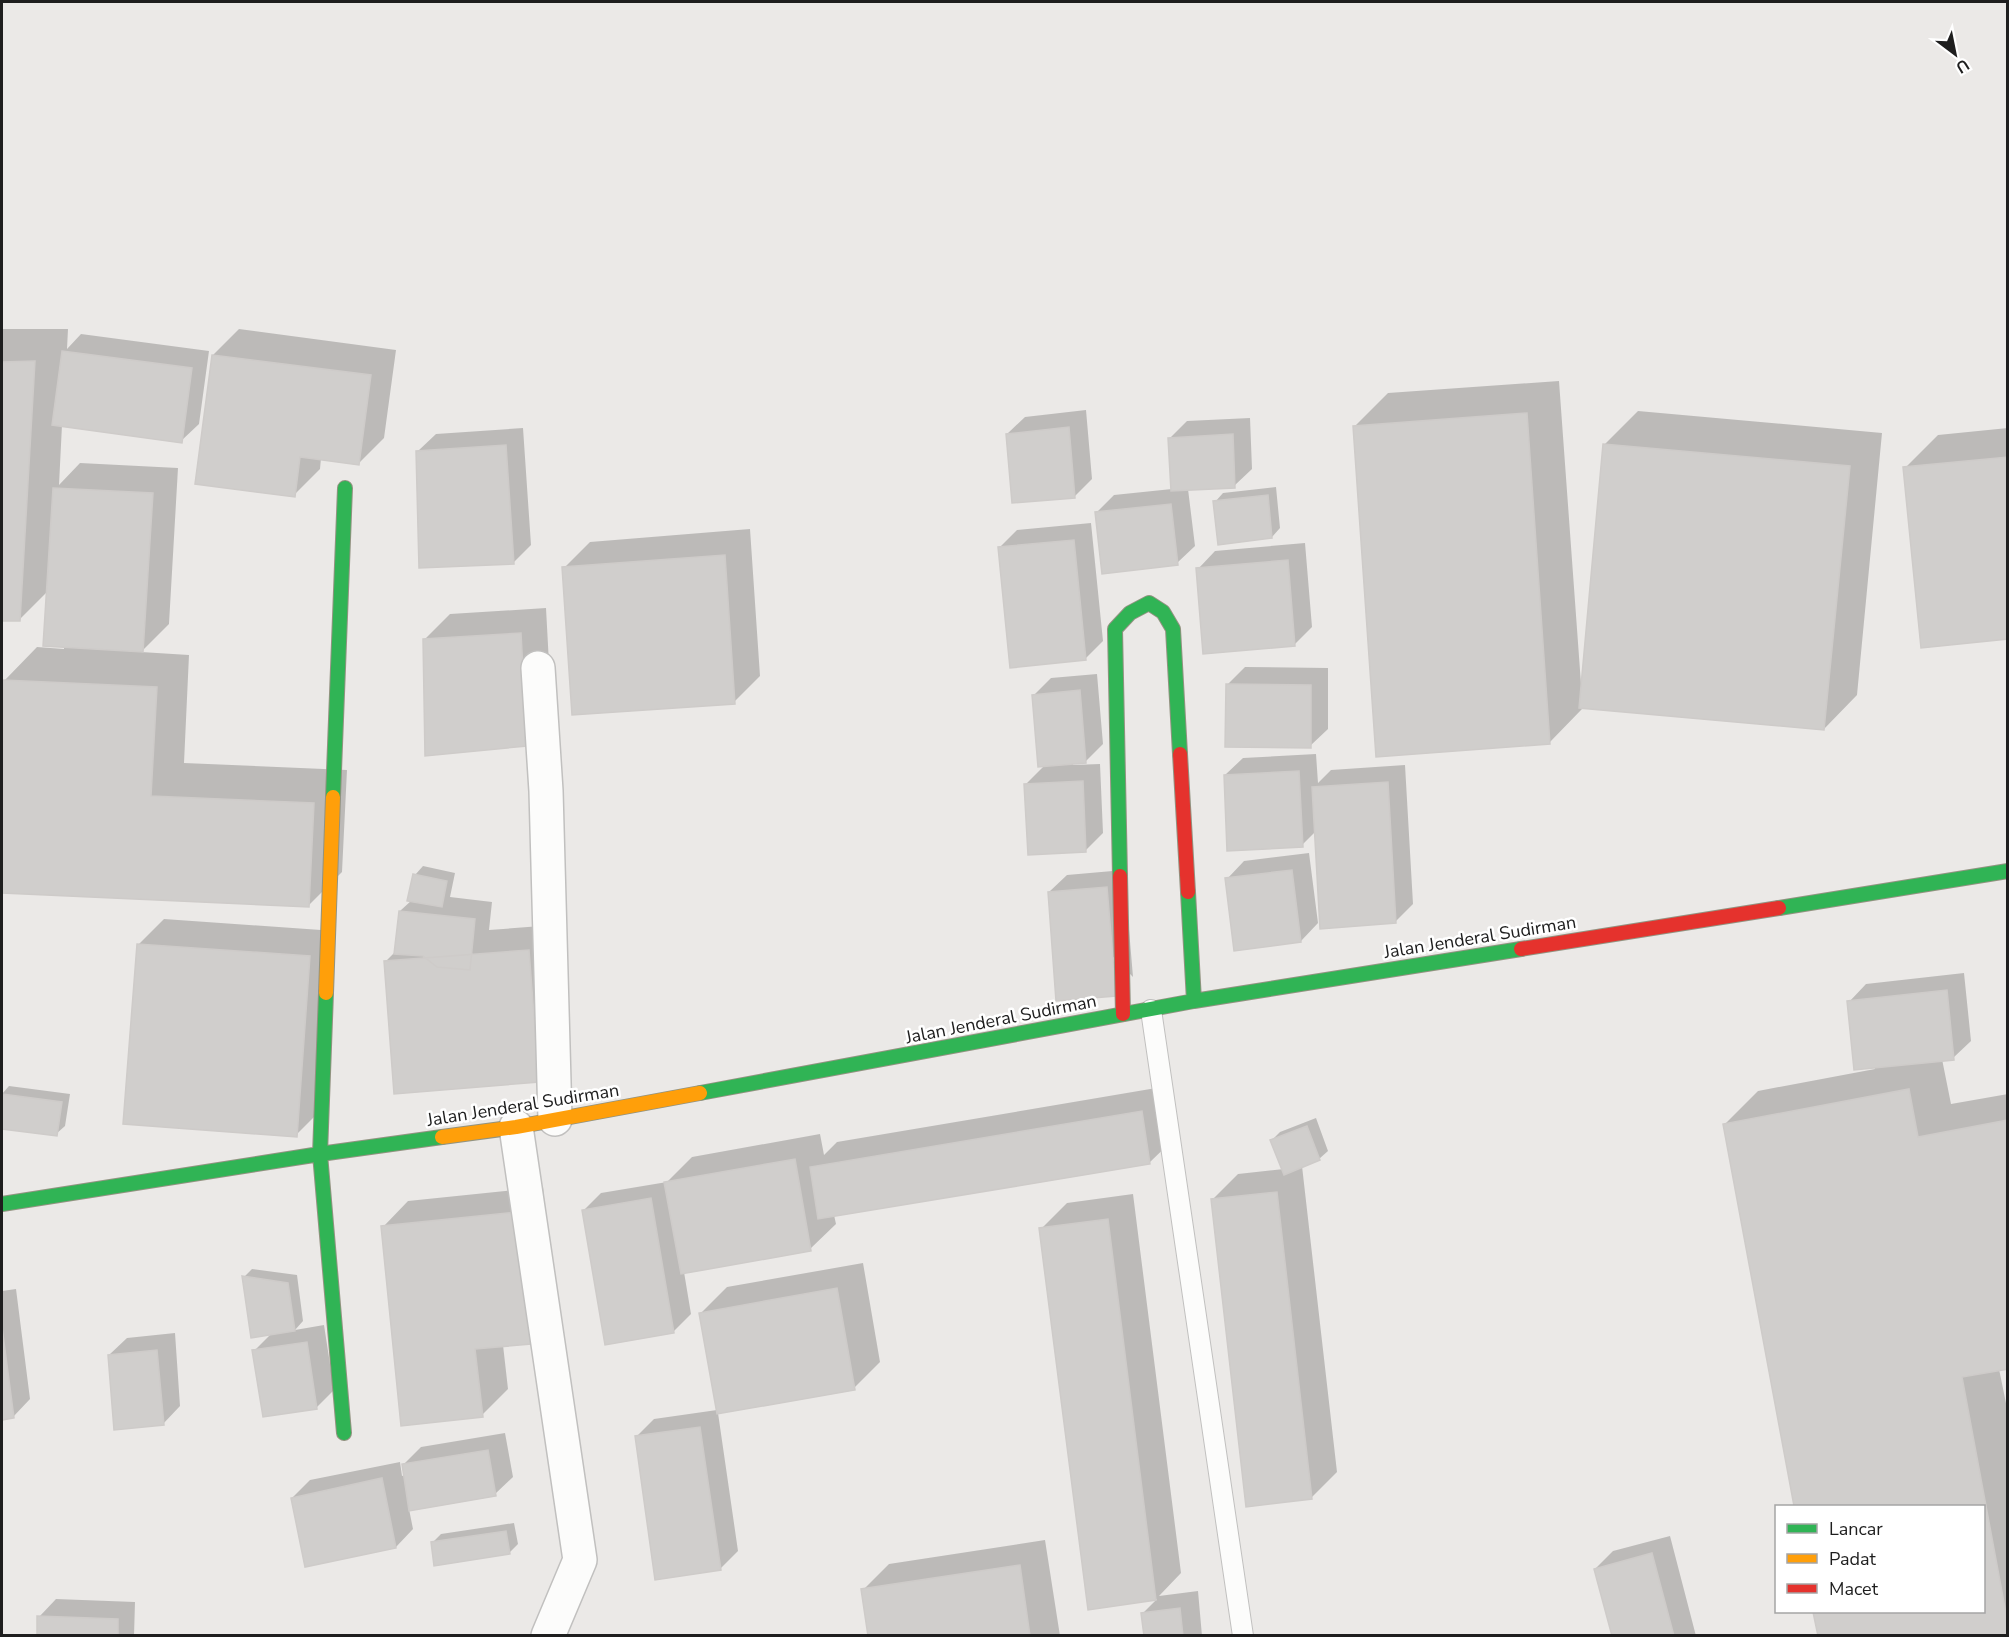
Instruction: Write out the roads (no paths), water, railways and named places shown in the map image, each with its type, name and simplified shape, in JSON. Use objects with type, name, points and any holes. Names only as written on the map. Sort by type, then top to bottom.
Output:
[{"type":"main road","points":[[344,1433],[320,1154],[345,488]]},
{"type":"main road","points":[[1123,1014],[1115,629],[1136,608],[1149,603],[1163,612],[1173,629],[1194,1001]]},
{"type":"main road","name":"Jalan Jenderal Sudirman","points":[[2,1204],[320,1154],[516,1127],[1194,1001],[2007,871]]},
{"type":"street","points":[[538,668],[546,791],[555,1119]]},
{"type":"street","points":[[516,1127],[580,1560],[548,1635]]},
{"type":"lane","points":[[1151,1010],[1242,1635]]}]
